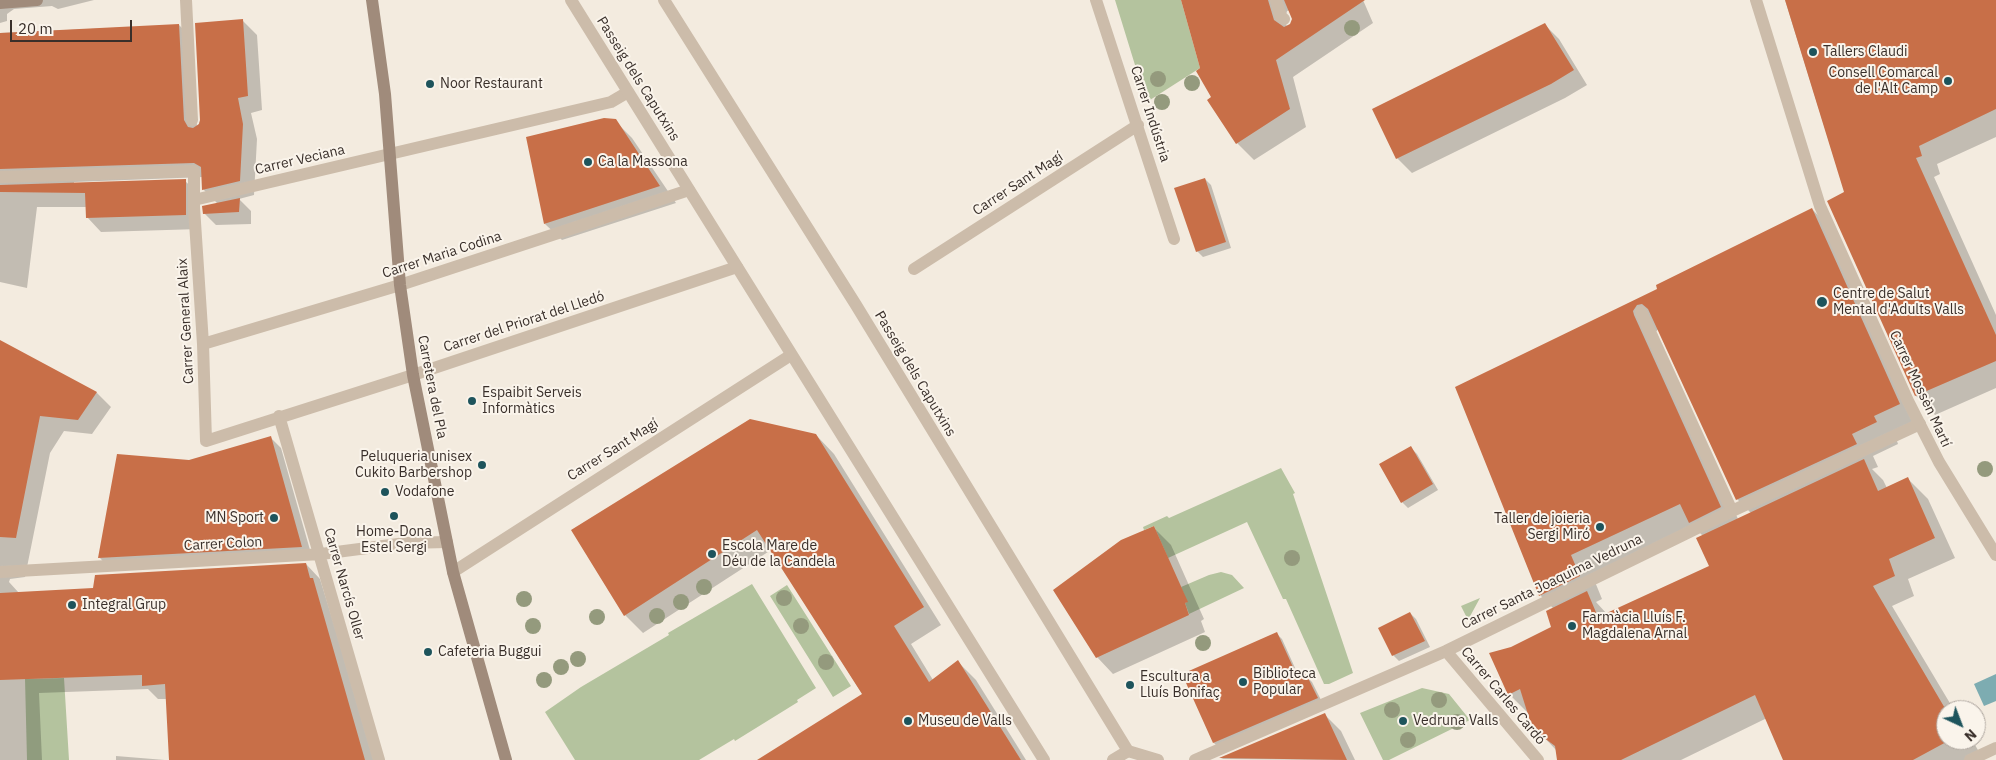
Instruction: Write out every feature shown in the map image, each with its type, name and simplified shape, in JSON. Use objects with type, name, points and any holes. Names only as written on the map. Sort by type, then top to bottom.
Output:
[{"type":"main road","points":[[0,3],[37,0]]},
{"type":"main road","points":[[362,0],[373,6]]},
{"type":"main road","name":"Carretera del Pla","points":[[373,6],[385,94],[400,285],[413,375],[453,572],[506,760]]},
{"type":"street","points":[[186,0],[192,120]]},
{"type":"street","name":"Passeig dels Caputxins","points":[[571,0],[1044,760]]},
{"type":"street","name":"Passeig dels Caputxins","points":[[664,0],[856,305],[1128,751]]},
{"type":"street","name":"Carrer Indústria","points":[[1096,0],[1174,238]]},
{"type":"street","points":[[1276,0],[1281,17],[1284,19]]},
{"type":"street","name":"Carrer Mossèn Martí","points":[[1756,0],[1820,206],[1939,462],[1996,555]]},
{"type":"street","name":"Carrer Veciana","points":[[194,200],[611,102],[628,92]]},
{"type":"street","name":"Carrer Sant Magí","points":[[914,269],[1138,126]]},
{"type":"street","points":[[0,177],[194,171],[194,200]]},
{"type":"street","name":"Carrer Maria Codina","points":[[203,344],[400,285],[689,190]]},
{"type":"street","name":"Carrer General Alaix","points":[[194,200],[203,344],[206,441]]},
{"type":"street","name":"Carrer del Priorat del Lledó","points":[[206,441],[279,416],[413,375],[737,267]]},
{"type":"street","points":[[1641,312],[1732,512]]},
{"type":"street","name":"Carrer Sant Magí","points":[[453,572],[791,355]]},
{"type":"street","name":"Carrer Narcís Oller","points":[[279,416],[321,554],[379,760]]},
{"type":"street","name":"Carrer Santa Joaquima Vedruna","points":[[1196,760],[1446,651],[1732,512],[1920,424]]},
{"type":"street","name":"Carrer Colon","points":[[0,572],[321,554],[406,543],[447,542]]},
{"type":"street","name":"Carrer Carles Cardó","points":[[1446,651],[1538,760]]},
{"type":"street","points":[[1970,760],[1996,748]]},
{"type":"street","points":[[1113,760],[1128,751],[1158,760]]},
{"type":"green space","points":[[1115,0],[1181,0],[1200,68],[1150,100],[1138,65],[1135,65]]},
{"type":"green space","points":[[1281,468],[1295,493],[1293,494],[1353,673],[1329,684],[1324,684],[1286,599],[1283,599],[1247,522],[1168,558],[1154,526],[1144,530],[1143,527],[1167,516],[1169,518]]},
{"type":"green space","points":[[1221,572],[1232,575],[1244,588],[1189,614],[1181,587]]},
{"type":"green space","points":[[752,584],[816,688],[797,700],[798,702],[735,741],[734,739],[699,760],[575,760],[545,712],[581,687],[669,635],[668,633]]},
{"type":"green space","points":[[787,585],[851,686],[833,697],[770,596]]},
{"type":"green space","points":[[1480,598],[1468,620],[1461,606]]},
{"type":"green space","points":[[64,678],[69,760],[27,760],[25,679]]},
{"type":"green space","points":[[1422,688],[1449,694],[1470,720],[1389,760],[1383,760],[1360,713]]},
{"type":"water","points":[[1996,674],[1996,701],[1986,705],[1986,700],[1981,700],[1974,684]]},
{"type":"building","points":[[1181,0],[1268,0],[1274,20],[1284,27],[1290,24],[1292,19],[1284,0],[1365,0],[1276,60],[1290,109],[1236,144],[1207,100],[1211,97],[1196,71],[1200,68]]},
{"type":"building","points":[[1785,0],[1996,0],[1996,109],[1919,146],[1922,156],[1916,158],[1996,335],[1996,361],[1915,396],[1827,201],[1844,192]]},
{"type":"building","points":[[243,19],[248,96],[238,98],[243,124],[240,181],[202,190],[201,167],[194,163],[0,169],[0,33],[179,24],[184,120],[188,127],[193,128],[199,124],[200,120],[195,23]]},
{"type":"building","points":[[1545,23],[1574,70],[1551,84],[1396,159],[1372,109]]},
{"type":"building","name":"Ca la Massona","points":[[604,118],[616,119],[660,186],[544,224],[526,137]]},
{"type":"building","points":[[1205,178],[1226,242],[1196,252],[1174,188]]},
{"type":"building","points":[[186,179],[186,215],[86,218],[85,193],[0,192],[0,185]]},
{"type":"building","points":[[240,198],[239,212],[203,214],[202,206]]},
{"type":"building","points":[[1812,208],[1900,404],[1874,416],[1877,422],[1852,434],[1857,444],[1736,500],[1648,309],[1642,304],[1637,305],[1633,311],[1634,315],[1721,507],[1689,523],[1680,504],[1571,555],[1580,576],[1539,596],[1455,387],[1657,289],[1656,285]]},
{"type":"building","points":[[0,340],[97,392],[78,420],[40,416],[16,538],[0,537]]},
{"type":"building","points":[[750,419],[816,434],[924,607],[894,626],[929,682],[958,660],[1021,760],[757,760],[862,694],[757,530],[624,616],[571,530]]},
{"type":"building","points":[[271,436],[302,547],[98,558],[117,454],[189,460]]},
{"type":"building","points":[[1411,446],[1433,484],[1401,503],[1379,464]]},
{"type":"building","points":[[1864,459],[1878,491],[1908,477],[1935,538],[1889,559],[1895,576],[1873,586],[1940,700],[1936,700],[1936,748],[1913,760],[1783,760],[1755,695],[1621,760],[1557,760],[1555,746],[1539,734],[1530,721],[1520,689],[1508,695],[1489,653],[1511,647],[1551,627],[1546,611],[1587,591],[1598,617],[1709,566],[1696,538]]},
{"type":"building","points":[[1154,526],[1188,602],[1185,603],[1189,615],[1096,658],[1053,590],[1121,540]]},
{"type":"building","points":[[306,563],[310,578],[313,578],[365,760],[169,760],[165,684],[142,686],[142,675],[0,680],[0,593],[93,588],[95,575]]},
{"type":"building","points":[[1410,612],[1425,641],[1392,656],[1378,628]]},
{"type":"building","name":"Biblioteca Popular","points":[[1277,632],[1298,678],[1306,674],[1318,698],[1213,743],[1182,674]]},
{"type":"building","points":[[1325,713],[1347,760],[1219,758]]},
{"type":"place","name":"Tallers Claudi","points":[[1813,52]]},
{"type":"place","name":"Consell Comarcal de l'Alt Camp","points":[[1948,81]]},
{"type":"place","name":"Noor Restaurant","points":[[430,84]]},
{"type":"place","name":"Ca la Massona","points":[[588,162]]},
{"type":"place","name":"Centre de Salut Mental d'Adults Valls","points":[[1822,302]]},
{"type":"place","name":"Espaibit Serveis Informàtics","points":[[472,401]]},
{"type":"place","name":"Peluqueria unisex Cukito Barbershop","points":[[482,465]]},
{"type":"place","name":"Vodafone","points":[[385,492]]},
{"type":"place","name":"Home-Dona Estel Sergi","points":[[394,516]]},
{"type":"place","name":"MN Sport","points":[[274,518]]},
{"type":"place","name":"Taller de joieria Sergi Miró","points":[[1600,527]]},
{"type":"place","name":"Escola Mare de Déu de la Candela","points":[[712,554]]},
{"type":"place","name":"Integral Grup","points":[[72,605]]},
{"type":"place","name":"Farmàcia Lluís F. Magdalena Arnal","points":[[1572,626]]},
{"type":"place","name":"Cafeteria Buggui","points":[[428,652]]},
{"type":"place","name":"Biblioteca Popular","points":[[1243,682]]},
{"type":"place","name":"Escultura a Lluís Bonifaç","points":[[1130,685]]},
{"type":"place","name":"Museu de Valls","points":[[908,721]]},
{"type":"place","name":"Vedruna Valls","points":[[1403,721]]}]
